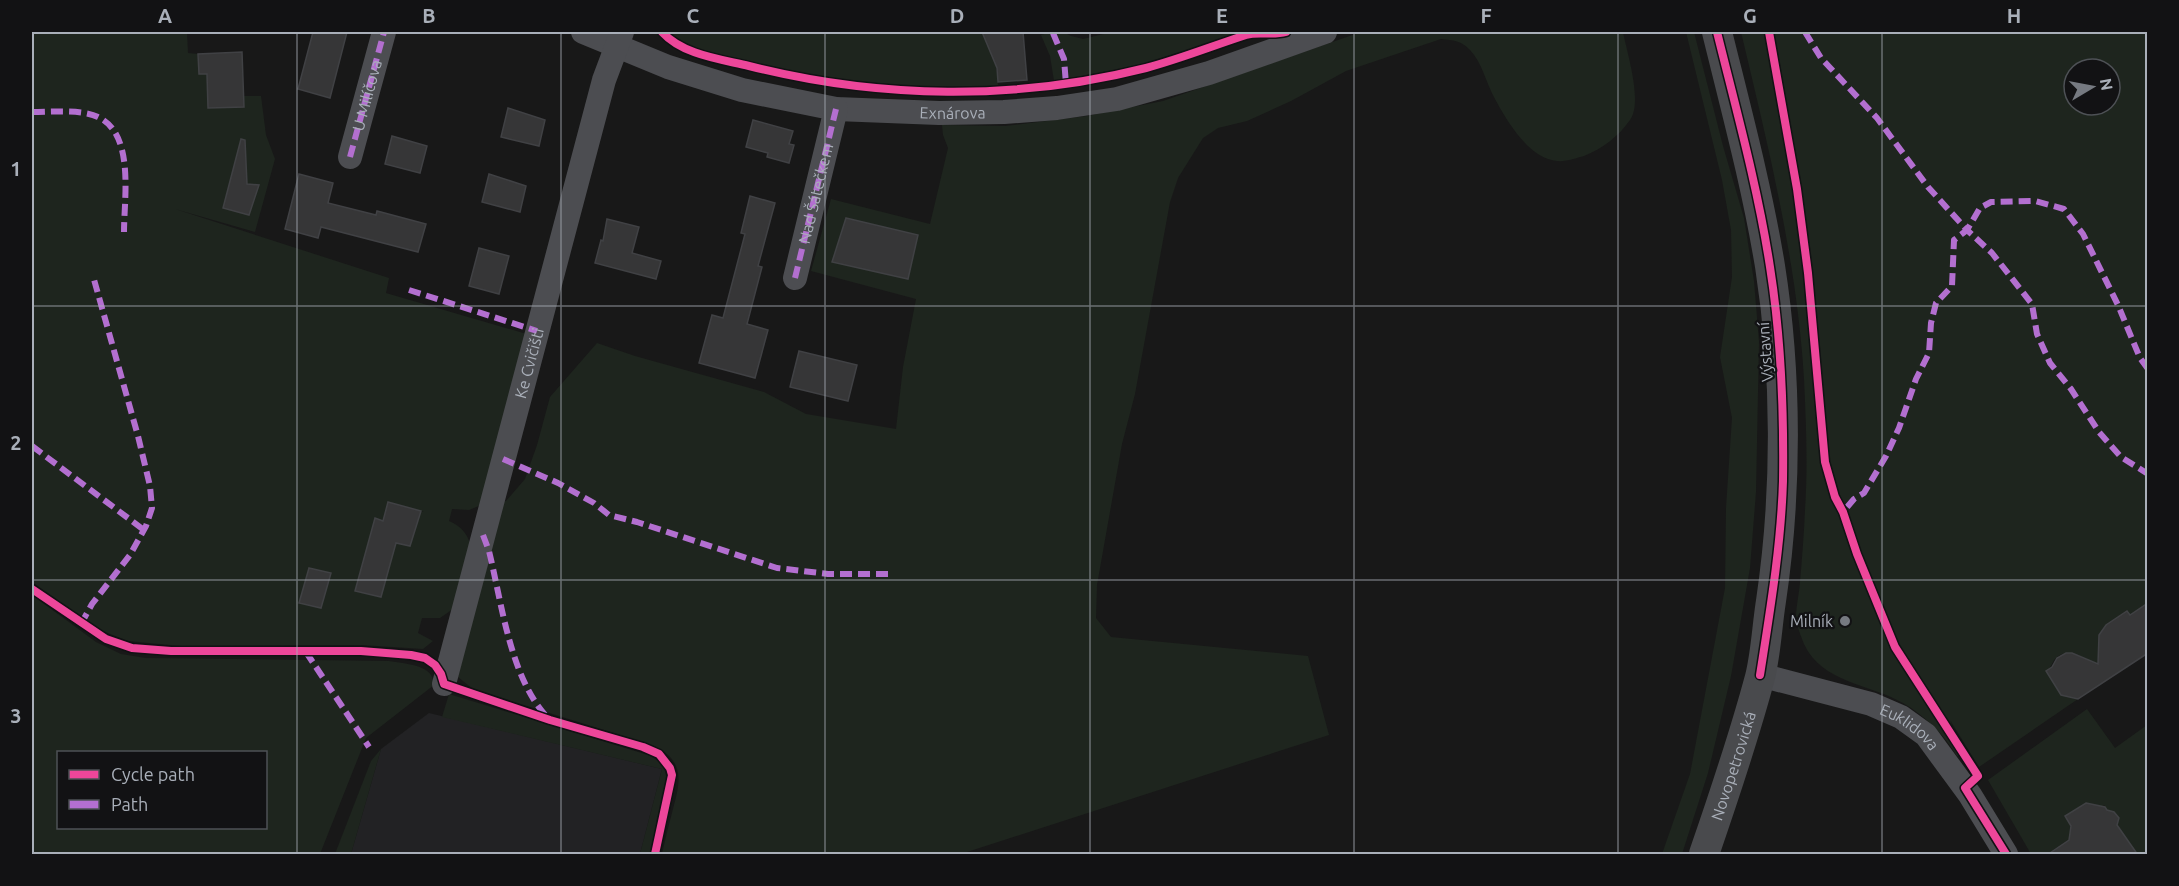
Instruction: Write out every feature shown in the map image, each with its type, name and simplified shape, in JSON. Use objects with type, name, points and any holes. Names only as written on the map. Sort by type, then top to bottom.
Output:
[{"type":"main road","name":"Výstavní","points":[[1717,32],[1748,156],[1770,264],[1782,407],[1783,481],[1778,554],[1760,675]]},
{"type":"main road","name":"Novopetrovická","points":[[1704,855],[1760,675]]},
{"type":"street","name":"U Milíčova","points":[[350,157],[384,32]]},
{"type":"street","name":"Exnárova","points":[[583,32],[619,38],[706,80],[742,90],[836,109],[939,113],[993,112],[1090,103],[1146,91],[1209,73],[1325,32]]},
{"type":"street","name":"Ke Cvičišti","points":[[444,684],[604,80],[619,38]]},
{"type":"street","name":"Nad Šátečkem","points":[[795,278],[836,109]]},
{"type":"street","name":"Euklidova","points":[[1760,675],[1871,704],[1901,717],[1926,735],[1970,795],[2006,855]]},
{"type":"shaded area","points":[[32,32],[187,32],[188,53],[198,54],[199,74],[207,74],[244,107],[243,96],[261,96],[266,135],[275,159],[255,232],[175,209],[389,278],[386,293],[530,335],[481,505],[469,510],[452,509],[449,521],[463,530],[471,546],[453,609],[440,618],[422,618],[418,633],[433,641],[423,649],[362,645],[181,646],[128,641],[100,630],[32,582]],"holes":[[[388,502],[424,512],[420,512],[396,543],[380,597],[355,590],[375,519],[383,521]],[[309,568],[330,574],[321,608],[300,602]]]},
{"type":"shaded area","points":[[667,32],[982,32],[991,53],[995,52],[998,85],[1001,89],[969,91],[819,78],[779,71],[703,51],[681,43]]},
{"type":"shaded area","points":[[1063,32],[1083,39],[1112,32],[1245,32],[1139,65],[1054,81],[1050,56],[1041,35]]},
{"type":"shaded area","points":[[1361,32],[1623,32],[1633,77],[1635,102],[1630,120],[1604,146],[1571,160],[1547,159],[1537,154],[1520,138],[1495,99],[1478,60],[1470,50],[1457,42],[1441,39],[1346,71],[1291,101],[1247,121],[1218,128],[1203,138],[1178,178],[1170,202],[1135,394],[1122,444],[1097,585],[1096,618],[1111,637],[1308,656],[1329,735],[961,854],[662,854],[678,782],[676,765],[663,751],[652,745],[473,689],[458,677],[500,502],[506,501],[525,479],[550,397],[597,343],[764,392],[806,414],[896,429],[903,367],[916,299],[811,271],[831,199],[930,224],[948,148],[942,125],[1005,126],[1087,116],[1163,101]]},
{"type":"shaded area","points":[[1686,32],[1694,32],[1744,218],[1754,281],[1759,342],[1756,492],[1750,568],[1731,676],[1708,773],[1682,854],[1662,854],[1690,774],[1725,588],[1726,508],[1732,418],[1720,357],[1732,277],[1731,230],[1722,180]]},
{"type":"shaded area","points":[[1741,32],[2147,32],[2147,609],[2145,605],[2130,615],[2127,611],[2107,624],[2099,635],[2104,658],[2092,666],[2069,654],[2059,655],[2046,671],[2061,695],[2078,699],[1979,767],[1950,720],[1963,755],[1957,756],[1933,726],[1903,703],[1848,681],[1822,667],[1812,657],[1799,631],[1796,614],[1804,537],[1807,461],[1804,379],[1795,291],[1771,161]]},
{"type":"shaded area","points":[[32,595],[96,642],[121,654],[146,658],[389,661],[418,666],[429,673],[434,685],[366,738],[320,854],[32,854]]},
{"type":"shaded area","points":[[449,694],[648,755],[658,761],[665,771],[666,779],[651,854],[640,854],[662,769],[442,717]]},
{"type":"shaded area","points":[[2087,709],[2115,748],[2147,725],[2147,854],[2138,854],[2135,851],[2130,854],[2090,851],[2121,830],[2117,825],[2119,818],[2114,812],[2107,810],[2104,805],[2096,811],[2086,803],[2067,815],[2073,829],[2069,836],[2071,838],[2053,850],[2056,854],[2031,854],[1988,780]]},
{"type":"shaded area","points":[[429,713],[662,769],[640,854],[351,854],[381,749]]},
{"type":"shaded area","points":[[381,749],[351,854],[335,854],[371,761]]},
{"type":"building","points":[[313,32],[347,32],[330,98],[298,89]]},
{"type":"building","points":[[982,32],[1023,32],[1027,80],[998,82],[997,68]]},
{"type":"building","points":[[242,52],[244,107],[208,108],[207,74],[199,74],[198,54]]},
{"type":"building","points":[[508,108],[545,120],[539,146],[501,137]]},
{"type":"building","points":[[753,120],[793,131],[789,144],[794,145],[789,163],[767,157],[768,153],[746,147]]},
{"type":"building","points":[[392,136],[427,146],[420,173],[385,164]]},
{"type":"building","points":[[241,139],[245,140],[247,184],[259,185],[249,215],[223,208]]},
{"type":"building","points":[[299,174],[333,183],[328,203],[376,215],[377,211],[426,224],[418,252],[321,227],[318,238],[285,229]]},
{"type":"building","points":[[489,174],[526,186],[520,212],[482,202]]},
{"type":"building","points":[[750,196],[775,203],[758,266],[762,267],[747,324],[768,330],[755,378],[699,363],[712,315],[723,318],[745,234],[741,233]]},
{"type":"building","points":[[846,218],[918,235],[908,279],[832,262]]},
{"type":"building","points":[[607,219],[639,227],[632,253],[661,261],[656,279],[595,263],[601,240],[603,241]]},
{"type":"building","points":[[479,248],[509,256],[499,294],[469,286]]},
{"type":"building","points":[[799,351],[857,365],[848,401],[790,387]]},
{"type":"building","points":[[388,502],[421,511],[410,546],[396,543],[381,597],[355,591],[375,518],[383,521]]},
{"type":"building","points":[[309,568],[331,573],[321,608],[299,603]]},
{"type":"building","points":[[2148,603],[2148,653],[2078,699],[2061,695],[2046,671],[2052,667],[2057,658],[2066,653],[2072,653],[2098,664],[2099,635],[2106,625],[2127,611],[2130,615]]},
{"type":"building","points":[[2086,803],[2105,807],[2114,812],[2119,818],[2117,825],[2138,855],[2047,855],[2069,840],[2071,826],[2065,816]]},
{"type":"marked path","points":[[350,157],[384,32]]},
{"type":"marked path","points":[[1805,32],[1821,58],[1877,118],[1928,187],[1967,230],[1954,240],[1952,286],[1936,303],[1931,323],[1929,353],[1916,379],[1899,428],[1886,456],[1864,493],[1854,499],[1843,512]]},
{"type":"marked path","points":[[1053,33],[1064,59],[1066,84]]},
{"type":"marked path","points":[[795,278],[836,109]]},
{"type":"marked path","points":[[33,112],[91,114],[110,125],[118,137],[125,168],[124,232]]},
{"type":"marked path","points":[[2148,369],[2140,358],[2118,305],[2083,234],[2064,209],[2035,201],[1991,202],[1980,208],[1967,230],[1992,253],[2032,304],[2037,334],[2050,363],[2071,389],[2099,432],[2121,457],[2148,474]]},
{"type":"marked path","points":[[81,624],[92,604],[130,555],[146,526],[152,508],[150,486],[138,436],[93,276]]},
{"type":"marked path","points":[[409,290],[537,331]]},
{"type":"marked path","points":[[32,446],[144,530]]},
{"type":"marked path","points":[[503,459],[558,483],[594,503],[609,515],[777,568],[828,574],[888,574]]},
{"type":"marked path","points":[[483,535],[516,661],[534,701],[547,717]]},
{"type":"marked path","points":[[306,652],[369,747]]},
{"type":"cycle path","points":[[662,32],[680,46],[702,55],[798,77],[897,90],[948,92],[998,91],[1097,79],[1146,68],[1246,35],[1286,32]]},
{"type":"cycle path","points":[[1717,32],[1759,208],[1774,293],[1781,374],[1782,505],[1775,578],[1760,675]]},
{"type":"cycle path","points":[[1769,32],[1797,189],[1808,273],[1825,462],[1835,497],[1843,512],[1857,554],[1895,647],[1978,776],[1965,788],[2006,854]]},
{"type":"cycle path","points":[[32,589],[106,639],[132,648],[171,651],[361,651],[411,655],[425,658],[435,665],[444,684],[550,720],[643,747],[659,754],[670,768],[672,775],[655,854]]},
{"type":"place","name":"Milník","points":[[1845,621]]}]
